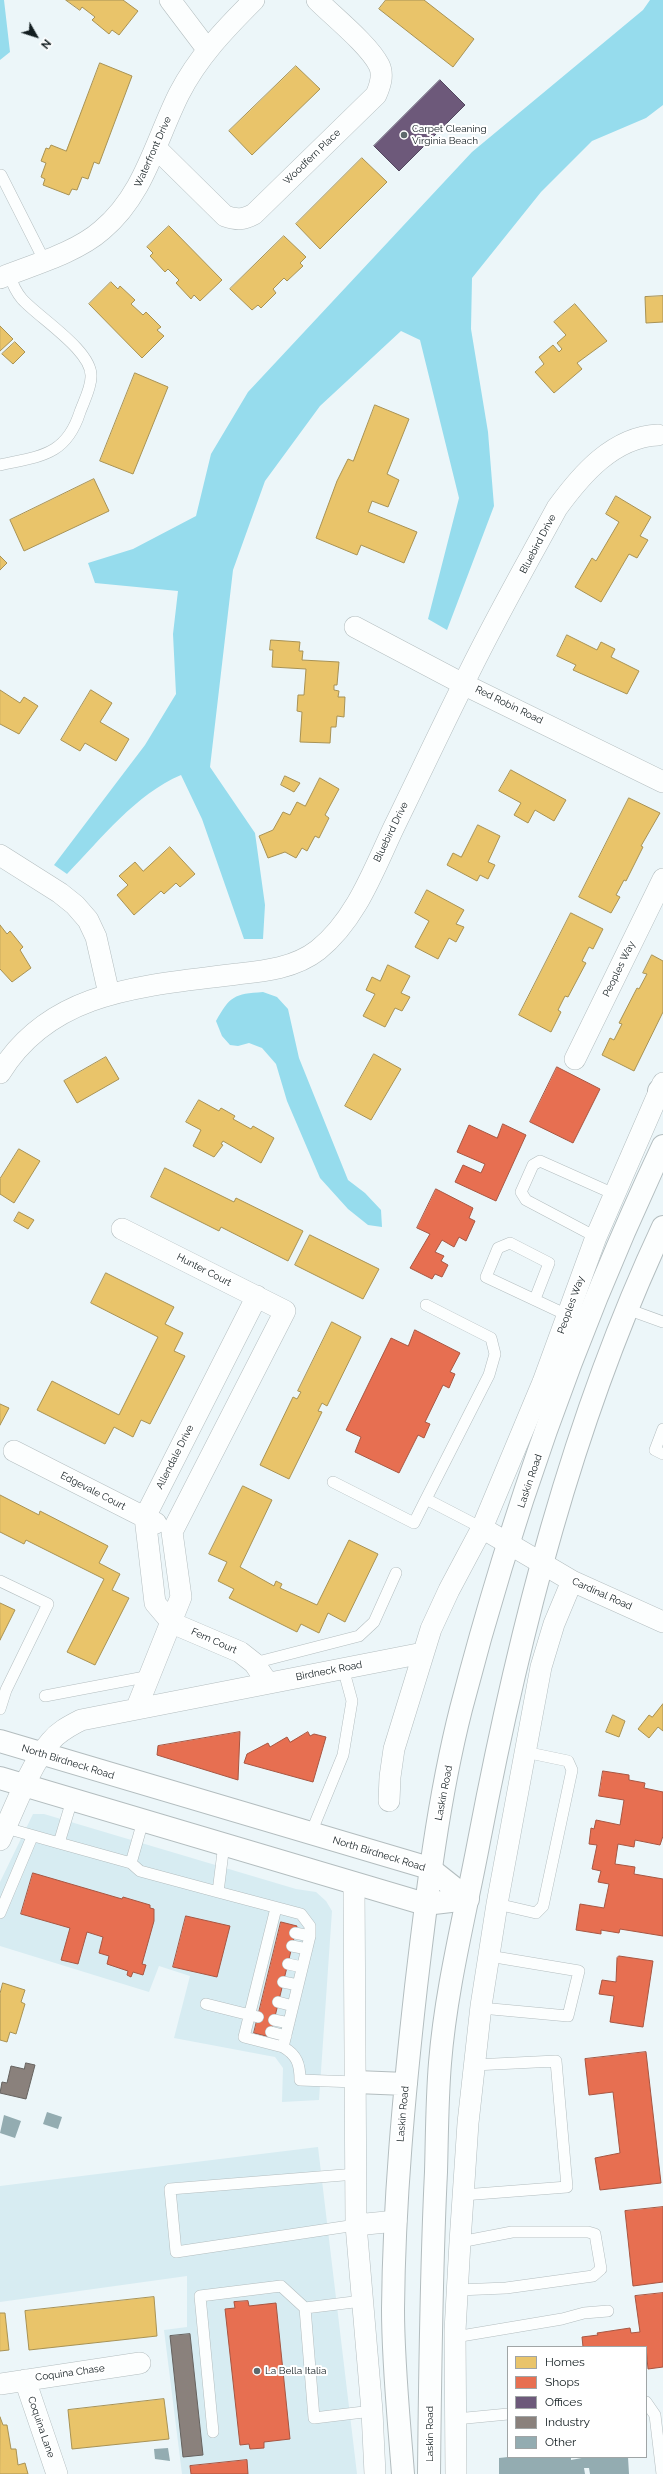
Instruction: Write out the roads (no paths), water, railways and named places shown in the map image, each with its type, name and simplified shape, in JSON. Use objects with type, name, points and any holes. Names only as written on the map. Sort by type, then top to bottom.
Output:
[{"type":"main road","name":"Laskin Road","points":[[403,2474],[393,2313],[396,2221],[406,2084],[429,1868],[461,1711],[509,1545],[568,1368],[663,1146]]},
{"type":"main road","name":"Laskin Road","points":[[429,2474],[430,2298],[440,2063],[448,1999],[500,1733],[554,1520],[596,1392],[627,1309],[663,1227]]},
{"type":"main road","name":"North Birdneck Road","points":[[0,1741],[429,1868],[468,1899]]},
{"type":"main road","points":[[0,1778],[425,1904],[468,1899]]},
{"type":"main road","points":[[356,2082],[406,2084]]},
{"type":"street","points":[[170,0],[207,49]]},
{"type":"street","name":"Waterfront Drive","points":[[5,276],[84,243],[101,231],[124,209],[138,188],[179,94],[207,49],[254,0]]},
{"type":"street","name":"Woodfern Place","points":[[156,148],[226,216],[240,219],[254,214],[376,95],[381,84],[379,65],[367,49],[317,0]]},
{"type":"street","name":"Bluebird Drive","points":[[0,1073],[9,1058],[34,1033],[80,1003],[109,994],[146,986],[275,969],[296,962],[316,951],[340,930],[359,900],[463,684],[557,508],[575,483],[596,462],[611,451],[633,440],[658,435]]},
{"type":"street","name":"Red Robin Road","points":[[355,627],[463,684],[663,782]]},
{"type":"street","points":[[0,855],[60,893],[75,905],[88,920],[96,937],[109,994]]},
{"type":"street","name":"Peoples Way","points":[[575,1059],[663,879]]},
{"type":"street","name":"Peoples Way","points":[[482,1528],[543,1382],[596,1237],[662,1089]]},
{"type":"street","name":"Hunter Court","points":[[122,1229],[286,1311],[172,1532]]},
{"type":"street","name":"Allendale Drive","points":[[145,1517],[256,1296]]},
{"type":"street","name":"Edgevale Court","points":[[14,1451],[172,1532]]},
{"type":"street","points":[[145,1517],[156,1603],[172,1622]]},
{"type":"street","points":[[389,1801],[390,1778],[394,1749],[423,1653],[449,1590],[482,1528],[542,1565]]},
{"type":"street","points":[[138,1707],[181,1597],[172,1532]]},
{"type":"street","name":"Cardinal Road","points":[[542,1565],[572,1581],[663,1622]]},
{"type":"street","points":[[456,2474],[455,2337],[460,2242],[474,2065],[481,2008],[497,1904],[541,1668],[554,1624],[572,1581]]},
{"type":"street","name":"Fern Court","points":[[172,1622],[227,1645],[254,1663],[267,1682]]},
{"type":"street","name":"Birdneck Road","points":[[3,1834],[41,1754],[51,1740],[65,1728],[81,1720],[138,1707],[423,1653]]},
{"type":"street","points":[[354,1883],[356,2225],[372,2411],[375,2474]]},
{"type":"street","points":[[468,1899],[497,1904]]},
{"type":"street","points":[[356,2225],[396,2221]]},
{"type":"street","name":"Coquina Chase","points":[[0,2384],[140,2363]]},
{"type":"street","name":"Coquina Lane","points":[[25,2380],[57,2474]]},
{"type":"lane","points":[[1,175],[44,260]]},
{"type":"lane","points":[[0,465],[43,455],[59,447],[70,437],[77,424],[92,377],[90,365],[82,353],[22,298],[5,276]]},
{"type":"lane","points":[[596,1237],[526,1200],[521,1192],[533,1165],[540,1161],[614,1194]]},
{"type":"lane","points":[[535,1299],[549,1263],[510,1243],[498,1248],[486,1277],[568,1315]]},
{"type":"lane","points":[[334,1482],[414,1523],[489,1375],[495,1354],[491,1338],[426,1305]]},
{"type":"lane","points":[[627,1309],[663,1322]]},
{"type":"lane","points":[[663,1429],[654,1450],[663,1454]]},
{"type":"lane","points":[[426,1498],[482,1528]]},
{"type":"lane","points":[[254,1663],[359,1636],[374,1622],[396,1573]]},
{"type":"lane","points":[[0,1581],[48,1604],[6,1690],[0,1709]]},
{"type":"lane","points":[[312,1834],[343,1755],[352,1701],[343,1668]]},
{"type":"lane","points":[[45,1696],[150,1676]]},
{"type":"lane","points":[[497,1904],[536,1913],[544,1906],[572,1770],[568,1762],[525,1752]]},
{"type":"lane","points":[[60,1843],[72,1800]]},
{"type":"lane","points":[[131,1864],[143,1821]]},
{"type":"lane","points":[[3,1834],[32,1837],[60,1843],[131,1864],[140,1871],[300,1914],[310,1926],[310,1936],[283,2047]]},
{"type":"lane","points":[[0,1913],[32,1837]]},
{"type":"lane","points":[[218,1892],[224,1844]]},
{"type":"lane","points":[[276,1908],[275,1929],[254,2016],[251,2028],[244,2038],[283,2047],[293,2052],[298,2060],[300,2080],[356,2082]]},
{"type":"lane","points":[[295,1933],[310,1936]]},
{"type":"lane","points":[[292,1946],[307,1949]]},
{"type":"lane","points":[[481,2008],[568,2016],[579,1971],[489,1956]]},
{"type":"lane","points":[[288,1964],[302,1967]]},
{"type":"lane","points":[[283,1982],[298,1985]]},
{"type":"lane","points":[[278,2002],[293,2006]]},
{"type":"lane","points":[[206,2004],[254,2016]]},
{"type":"lane","points":[[274,2020],[289,2023]]},
{"type":"lane","points":[[271,2032],[286,2036]]},
{"type":"lane","points":[[463,2195],[568,2187],[556,2061],[474,2065]]},
{"type":"lane","points":[[356,2174],[170,2189],[176,2252],[356,2225]]},
{"type":"lane","points":[[458,2290],[506,2288],[593,2276],[600,2269],[597,2239],[594,2234],[588,2232],[512,2232],[460,2242]]},
{"type":"lane","points":[[213,2432],[200,2296],[281,2286],[305,2308],[314,2418],[372,2411]]},
{"type":"lane","points":[[305,2308],[362,2301]]},
{"type":"lane","points":[[455,2337],[562,2319],[584,2313],[608,2311]]},
{"type":"lane","points":[[647,2403],[655,2415],[662,2474]]},
{"type":"lane","points":[[456,2419],[507,2414]]},
{"type":"water","points":[[0,0],[4,0],[10,52],[0,60]]},
{"type":"water","points":[[650,0],[663,0],[663,105],[646,118],[592,141],[541,192],[472,278],[471,329],[488,432],[494,506],[447,630],[428,619],[459,498],[420,340],[401,331],[320,406],[265,481],[233,570],[210,767],[255,833],[265,905],[263,939],[244,939],[202,819],[181,775],[165,783],[134,805],[106,832],[67,874],[54,865],[145,745],[176,694],[173,634],[178,591],[95,583],[88,563],[133,549],[196,516],[211,454],[248,392],[472,152],[643,10]]},
{"type":"water","points":[[263,992],[277,997],[288,1009],[299,1058],[348,1180],[365,1193],[381,1210],[382,1227],[368,1225],[348,1209],[320,1178],[287,1101],[276,1064],[262,1048],[249,1043],[238,1046],[230,1045],[222,1036],[216,1021],[229,1001],[239,995]]},
{"type":"place","name":"Carpet Cleaning Virginia Beach","points":[[404,135]]},
{"type":"place","name":"La Bella Italia","points":[[257,2371]]}]
